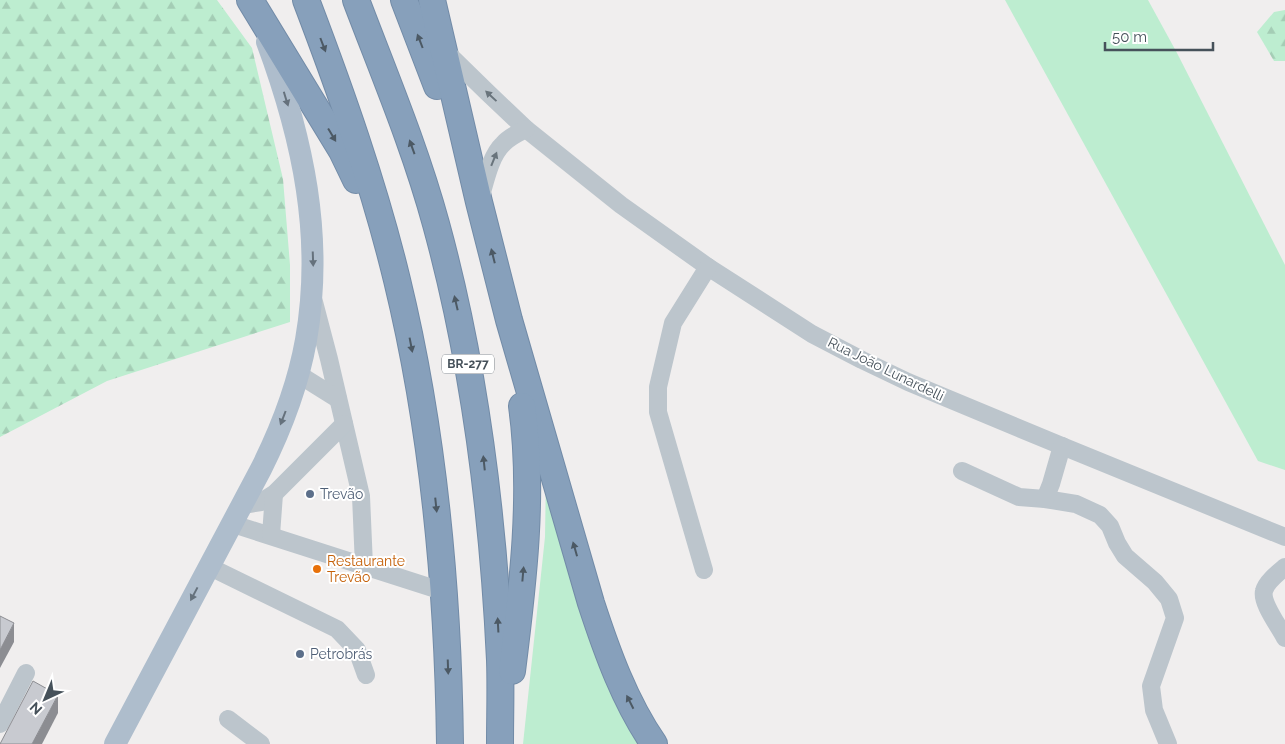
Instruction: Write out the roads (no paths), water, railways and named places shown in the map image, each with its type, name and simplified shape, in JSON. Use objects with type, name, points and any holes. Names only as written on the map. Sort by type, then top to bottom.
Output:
[{"type":"highway","points":[[306,0],[370,180],[397,280],[410,340],[433,478],[445,592],[450,744]]},
{"type":"highway","name":"BR-277","points":[[356,0],[419,168],[436,223],[451,281],[472,380],[484,464],[496,586],[502,744]]},
{"type":"highway","points":[[404,0],[479,202]]},
{"type":"highway","points":[[432,0],[479,202],[509,320],[594,613],[623,688],[646,733],[654,744]]},
{"type":"highway","points":[[251,1],[346,159],[397,280]]},
{"type":"highway","points":[[502,744],[526,543],[527,476],[523,414],[509,320]]},
{"type":"main road","points":[[115,744],[238,514],[274,442],[298,374],[306,341],[312,296],[313,267],[309,196],[291,114],[278,72],[251,1]]},
{"type":"street","name":"Rua João Lunardelli","points":[[442,48],[526,129],[621,205],[708,267],[812,334],[862,360],[941,396],[1285,536]]},
{"type":"street","points":[[479,202],[495,154],[502,145],[526,129]]},
{"type":"street","points":[[704,570],[658,412],[658,387],[673,323],[708,267]]},
{"type":"street","points":[[312,296],[329,359],[361,496],[364,566]]},
{"type":"street","points":[[298,374],[338,400]]},
{"type":"street","points":[[344,424],[274,494],[238,514],[271,535],[445,592]]},
{"type":"street","points":[[1045,499],[1062,446]]},
{"type":"street","points":[[962,471],[1019,497],[1076,504],[1100,515],[1110,526],[1125,556],[1155,582],[1169,599],[1175,618],[1151,686],[1154,710],[1168,744]]},
{"type":"street","points":[[271,535],[274,494]]},
{"type":"street","points":[[1285,566],[1272,578],[1264,590],[1265,602],[1285,638]]},
{"type":"street","points":[[210,567],[337,629],[357,650],[366,675]]},
{"type":"street","points":[[0,724],[26,673]]},
{"type":"street","points":[[228,719],[261,744]]},
{"type":"place","name":"Trevão","points":[[310,494]]},
{"type":"place","name":"Restaurante Trevão","points":[[317,569]]},
{"type":"place","name":"Petrobrás","points":[[300,654]]}]
